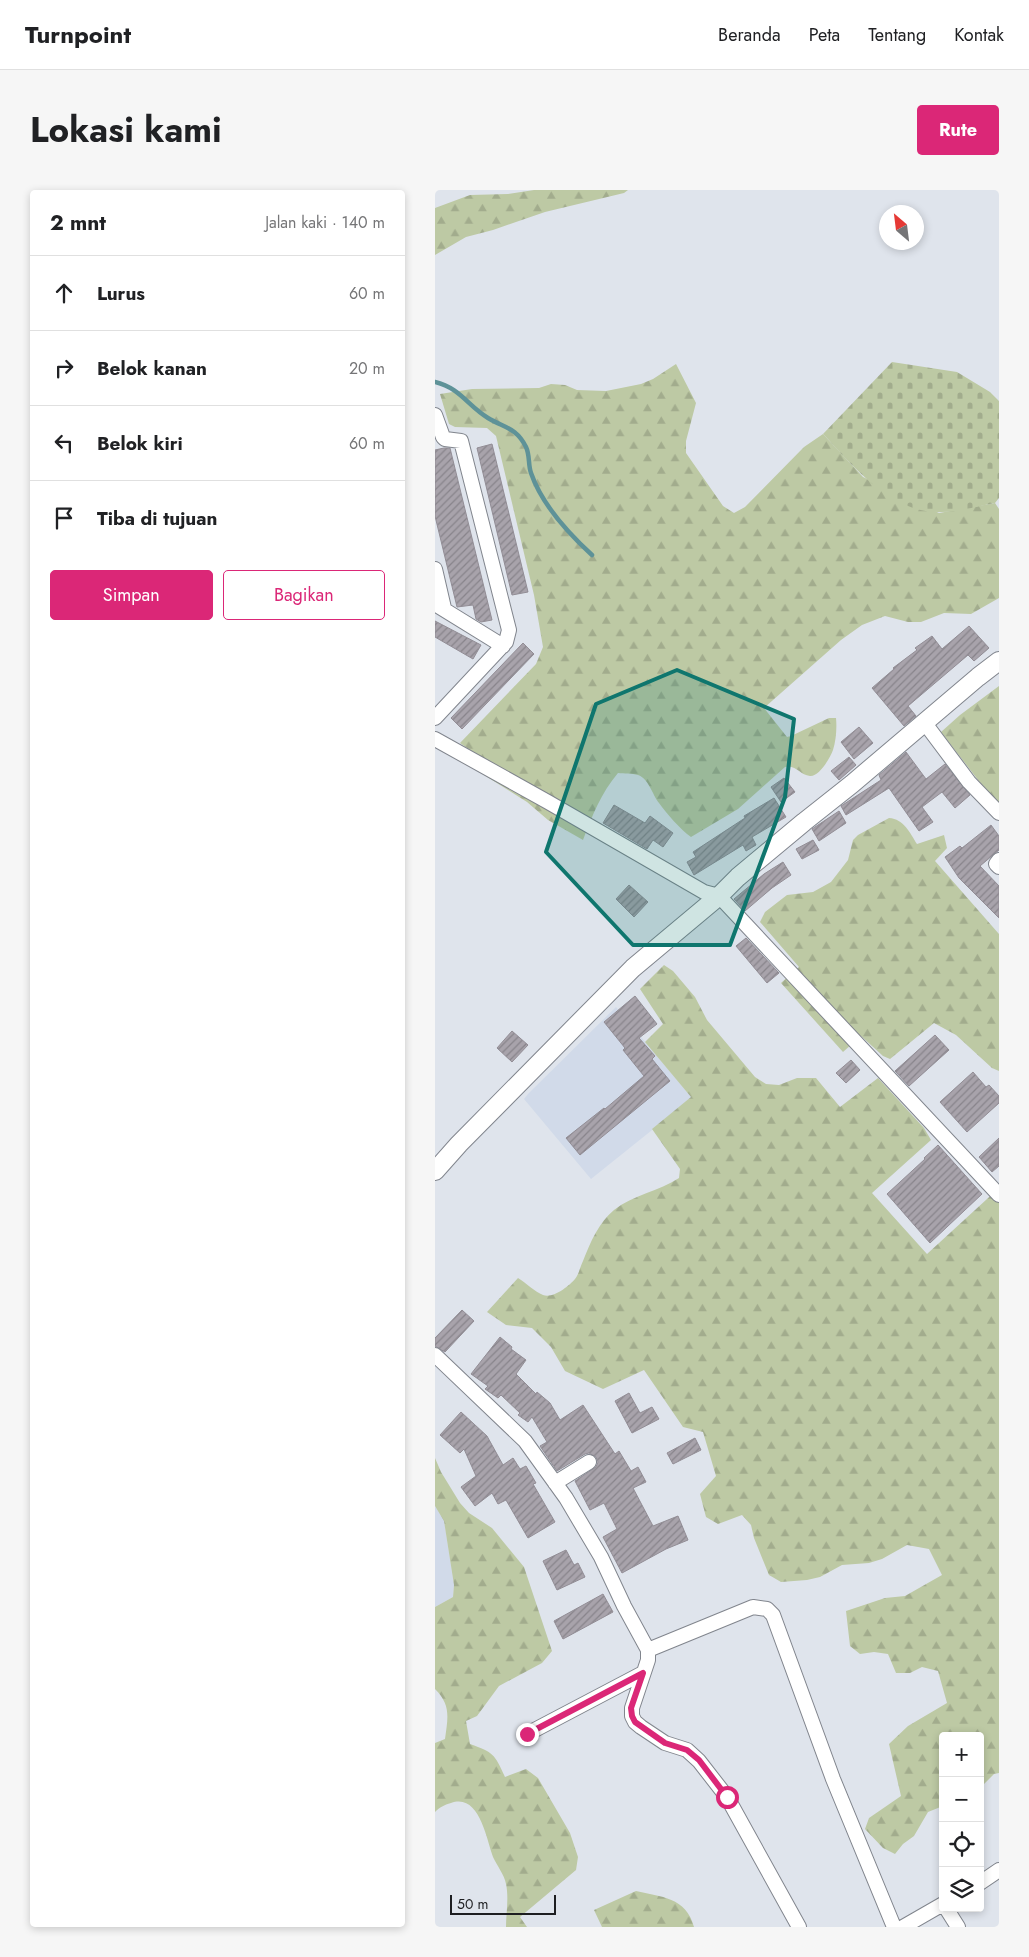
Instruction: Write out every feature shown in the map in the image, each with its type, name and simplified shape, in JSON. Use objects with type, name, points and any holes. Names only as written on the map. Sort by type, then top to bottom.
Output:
[{"type":"street","points":[[435,415],[445,439],[461,440],[509,630],[508,638],[503,646],[435,718]]},
{"type":"street","points":[[435,569],[439,606],[503,646]]},
{"type":"street","points":[[435,1171],[459,1144],[633,968],[719,896],[738,877],[999,661]]},
{"type":"street","points":[[924,722],[969,782],[999,813]]},
{"type":"street","points":[[435,739],[704,892],[719,896],[999,1195]]},
{"type":"street","points":[[999,860],[996,864],[999,867]]},
{"type":"street","points":[[435,1355],[525,1441],[555,1483],[601,1557],[624,1606],[648,1650],[647,1660],[631,1708],[635,1722],[665,1743],[687,1750],[699,1760],[727,1797],[799,1927]]},
{"type":"street","points":[[555,1483],[589,1462]]},
{"type":"street","points":[[648,1650],[753,1607],[767,1610],[773,1615],[833,1779],[894,1927]]},
{"type":"street","points":[[527,1734],[643,1673]]},
{"type":"street","points":[[984,1880],[999,1870]]},
{"type":"street","points":[[903,1927],[939,1911]]},
{"type":"street","points":[[949,1912],[958,1927]]},
{"type":"highlighted area","points":[[677,670],[794,719],[785,797],[730,945],[633,945],[546,852],[596,704]]},
{"type":"shaded area","points":[[616,1007],[692,1098],[591,1179],[524,1099]]},
{"type":"shaded area","points":[[435,1506],[444,1520],[454,1585],[453,1597],[435,1607]]},
{"type":"green space","points":[[534,190],[628,190],[624,193],[545,212],[466,237],[435,255],[435,208],[470,195],[508,194]]},
{"type":"green space","points":[[892,362],[957,372],[990,392],[999,401],[999,498],[995,503],[945,512],[921,510],[904,504],[888,496],[860,473],[823,434]]},
{"type":"green space","points":[[676,364],[696,403],[686,441],[686,453],[723,506],[734,513],[745,507],[804,447],[823,434],[863,477],[939,513],[995,503],[999,509],[999,598],[971,614],[944,613],[921,622],[908,622],[885,616],[862,625],[841,640],[764,708],[787,737],[829,718],[836,718],[833,750],[827,762],[817,773],[810,776],[793,767],[785,767],[738,809],[691,837],[666,812],[648,783],[642,777],[636,774],[618,773],[602,797],[583,840],[548,820],[527,802],[468,765],[477,755],[460,743],[536,664],[543,647],[534,595],[496,436],[487,428],[455,427],[449,424],[440,394],[472,389],[539,388],[551,384],[565,385],[577,390],[606,391],[641,384],[653,379]]},
{"type":"green space","points":[[999,686],[999,804],[941,732],[960,715]]},
{"type":"green space","points":[[889,818],[903,824],[917,844],[944,835],[947,848],[935,861],[999,934],[999,1071],[992,1068],[956,1035],[934,1023],[890,1059],[883,1056],[861,1036],[843,1052],[781,983],[799,967],[760,922],[765,912],[787,895],[813,892],[831,882],[848,860],[853,840],[858,835]]},
{"type":"green space","points":[[664,965],[673,971],[695,997],[707,1020],[755,1077],[766,1084],[779,1085],[797,1078],[816,1078],[840,1107],[878,1078],[924,1128],[931,1140],[872,1193],[927,1254],[999,1188],[999,1773],[994,1774],[984,1784],[984,1732],[939,1732],[939,1808],[928,1812],[914,1836],[903,1844],[895,1854],[883,1848],[865,1829],[869,1818],[901,1796],[889,1744],[908,1726],[947,1703],[938,1671],[922,1667],[910,1673],[896,1673],[888,1654],[874,1652],[860,1654],[850,1646],[846,1611],[885,1598],[905,1596],[942,1575],[929,1549],[907,1545],[882,1559],[869,1563],[842,1565],[820,1577],[781,1582],[769,1575],[754,1538],[751,1525],[742,1515],[718,1524],[706,1517],[700,1494],[716,1476],[703,1432],[683,1427],[644,1370],[603,1389],[565,1371],[551,1347],[532,1328],[506,1325],[487,1312],[518,1278],[537,1292],[547,1296],[556,1294],[565,1288],[576,1277],[599,1227],[614,1210],[629,1200],[679,1178],[680,1169],[652,1129],[691,1097],[645,1042],[663,1024],[640,989]]},
{"type":"green space","points":[[435,1458],[441,1472],[460,1503],[469,1513],[492,1528],[524,1567],[552,1651],[542,1663],[499,1686],[477,1716],[466,1721],[470,1744],[489,1752],[495,1758],[505,1777],[526,1769],[538,1778],[570,1833],[578,1857],[576,1870],[520,1917],[527,1927],[506,1927],[507,1889],[505,1880],[493,1857],[484,1828],[475,1810],[468,1804],[461,1802],[440,1807],[435,1812],[435,1743],[445,1739],[447,1712],[444,1700],[435,1689],[435,1607],[453,1597],[454,1585],[444,1521],[435,1506]]},
{"type":"green space","points":[[636,1891],[663,1897],[679,1904],[690,1917],[694,1927],[602,1927],[594,1910]]},
{"type":"building","points":[[492,444],[528,592],[512,595],[477,448]]},
{"type":"building","points":[[450,448],[492,620],[481,622],[476,619],[473,605],[457,607],[435,516],[435,450]]},
{"type":"building","points":[[435,621],[481,645],[473,659],[435,637]]},
{"type":"building","points":[[969,626],[989,648],[974,661],[968,655],[908,706],[916,716],[904,726],[872,688],[893,668],[917,650],[915,648],[932,636],[942,649]]},
{"type":"building","points":[[523,643],[534,654],[462,729],[451,718]]},
{"type":"building","points":[[859,727],[873,743],[854,759],[841,742]]},
{"type":"building","points":[[906,752],[926,779],[945,764],[970,795],[955,808],[942,792],[922,807],[933,822],[919,831],[889,788],[846,815],[841,806],[881,780],[879,775]]},
{"type":"building","points":[[849,757],[856,765],[839,780],[831,771]]},
{"type":"building","points":[[784,778],[795,792],[781,802],[771,787]]},
{"type":"building","points":[[774,798],[786,817],[752,837],[756,845],[746,851],[743,845],[694,875],[687,862],[696,857],[693,852],[745,818],[744,816]]},
{"type":"building","points":[[614,805],[645,823],[650,816],[673,833],[663,847],[653,840],[647,849],[603,823]]},
{"type":"building","points":[[839,811],[846,823],[819,841],[812,829]]},
{"type":"building","points":[[991,825],[999,836],[999,850],[980,866],[999,886],[999,918],[959,878],[945,857],[960,846],[962,848]]},
{"type":"building","points":[[813,840],[819,850],[802,859],[796,849]]},
{"type":"building","points":[[783,862],[791,875],[745,911],[734,899],[764,874]]},
{"type":"building","points":[[629,885],[648,902],[634,917],[616,899]]},
{"type":"building","points":[[746,938],[779,973],[767,983],[736,946]]},
{"type":"building","points":[[635,996],[657,1024],[639,1038],[655,1056],[652,1059],[670,1081],[580,1155],[566,1138],[605,1109],[644,1076],[604,1022]]},
{"type":"building","points":[[512,1031],[528,1045],[512,1062],[497,1048]]},
{"type":"building","points":[[935,1035],[949,1050],[909,1086],[895,1071]]},
{"type":"building","points":[[851,1060],[860,1070],[846,1083],[836,1073]]},
{"type":"building","points":[[973,1072],[986,1087],[989,1085],[999,1096],[999,1103],[967,1132],[940,1102]]},
{"type":"building","points":[[999,1138],[999,1166],[992,1172],[979,1157]]},
{"type":"building","points":[[938,1145],[982,1194],[930,1243],[887,1194]]},
{"type":"building","points":[[462,1310],[474,1321],[445,1352],[435,1346],[435,1338]]},
{"type":"building","points":[[500,1337],[512,1347],[511,1349],[526,1360],[516,1374],[536,1394],[537,1392],[550,1403],[560,1420],[583,1405],[615,1454],[619,1451],[631,1471],[638,1467],[646,1482],[633,1488],[653,1526],[678,1516],[688,1540],[666,1549],[622,1573],[603,1537],[617,1529],[604,1503],[590,1510],[575,1481],[596,1467],[598,1462],[596,1457],[589,1453],[585,1454],[557,1471],[540,1446],[547,1442],[532,1417],[528,1422],[518,1415],[520,1413],[501,1395],[498,1398],[485,1389],[488,1386],[471,1374]]},
{"type":"building","points":[[629,1393],[640,1413],[652,1407],[659,1419],[632,1433],[615,1401]]},
{"type":"building","points":[[461,1412],[487,1436],[503,1465],[513,1458],[520,1469],[526,1466],[536,1483],[533,1484],[555,1522],[528,1538],[506,1500],[498,1504],[492,1493],[475,1506],[461,1487],[476,1476],[464,1449],[460,1453],[440,1435]]},
{"type":"building","points":[[695,1438],[701,1450],[673,1464],[667,1453]]},
{"type":"building","points":[[566,1550],[574,1565],[578,1563],[585,1577],[557,1590],[543,1561]]},
{"type":"building","points":[[603,1594],[613,1612],[563,1639],[554,1621]]},
{"type":"waterway","points":[[435,382],[451,388],[481,413],[518,435],[527,450],[531,473],[542,496],[565,528],[592,555]]},
{"type":"route","points":[[527,1734],[643,1673],[631,1708],[635,1722],[665,1743],[687,1750],[699,1760],[727,1797]]}]
